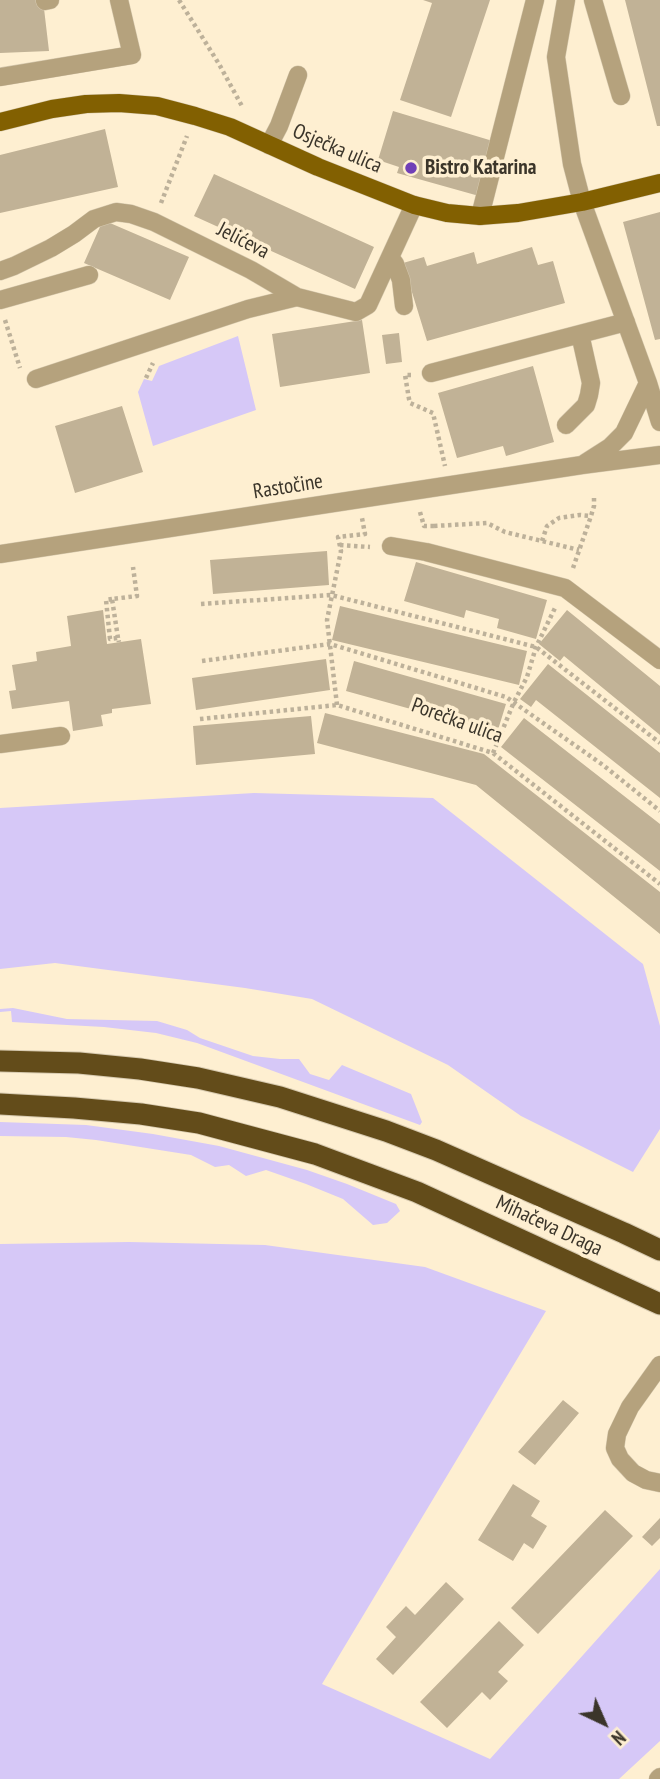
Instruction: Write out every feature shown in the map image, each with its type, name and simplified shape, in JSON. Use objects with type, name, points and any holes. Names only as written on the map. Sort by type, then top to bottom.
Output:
[{"type":"highway","name":"Mihačeva Draga","points":[[0,1060],[100,1064],[140,1069],[198,1078],[280,1097],[436,1150],[660,1250]]},
{"type":"highway","name":"Mihačeva Draga","points":[[0,1104],[141,1114],[199,1123],[315,1154],[417,1192],[660,1304]]},
{"type":"main road","name":"Osječka ulica","points":[[0,122],[86,104],[157,106],[230,127],[318,167],[414,205],[447,214],[480,216],[518,213],[582,202],[660,183]]},
{"type":"street","points":[[0,77],[132,55],[119,0]]},
{"type":"street","points":[[480,216],[535,0]]},
{"type":"street","points":[[566,0],[556,57],[572,164],[582,202],[626,322],[651,376],[660,422]]},
{"type":"street","points":[[593,0],[621,96]]},
{"type":"street","points":[[269,145],[279,127],[298,75]]},
{"type":"street","name":"Jelićeva","points":[[0,271],[51,248],[94,219],[116,212],[154,222],[251,270],[297,297],[356,312],[368,305],[414,205]]},
{"type":"street","points":[[390,257],[401,280],[404,306]]},
{"type":"street","points":[[0,299],[89,275]]},
{"type":"street","points":[[36,379],[248,309],[297,297]]},
{"type":"street","points":[[431,373],[626,322]]},
{"type":"street","points":[[566,425],[586,405],[591,383],[580,334]]},
{"type":"street","name":"Rastočine","points":[[582,465],[610,447],[624,433],[651,376]]},
{"type":"street","name":"Rastočine","points":[[0,554],[660,455]]},
{"type":"street","points":[[391,545],[565,588],[660,660]]},
{"type":"street","points":[[0,744],[61,736]]},
{"type":"street","points":[[660,1365],[630,1407],[617,1434],[615,1448],[632,1473],[660,1483]]},
{"type":"path","points":[[179,0],[246,113]]},
{"type":"path","points":[[154,222],[189,132]]},
{"type":"path","points":[[8,327],[19,365]]},
{"type":"path","points":[[146,378],[150,370]]},
{"type":"path","points":[[405,381],[411,403],[433,414],[444,464]]},
{"type":"path","points":[[493,753],[527,677],[536,647],[565,588],[591,516],[594,495]]},
{"type":"path","points":[[337,705],[327,621],[341,551],[338,537],[365,534],[361,513]]},
{"type":"path","points":[[542,541],[547,526],[559,519],[591,516]]},
{"type":"path","points":[[434,526],[487,523],[505,532],[579,550]]},
{"type":"path","points":[[340,545],[391,545]]},
{"type":"path","points":[[119,640],[112,599],[137,596],[133,567]]},
{"type":"path","points":[[201,604],[331,595],[536,647],[660,743]]},
{"type":"path","name":"Porečka ulica","points":[[202,661],[330,644],[506,697],[603,765],[660,811]]},
{"type":"path","name":"Porečka ulica","points":[[200,719],[337,705],[493,753],[660,884]]},
{"type":"shaded area","points":[[238,336],[256,410],[153,446],[138,392],[144,379],[152,381],[159,366]]},
{"type":"shaded area","points":[[254,793],[433,798],[643,964],[660,1026],[660,1129],[633,1172],[521,1116],[448,1065],[312,999],[55,963],[0,969],[0,808]]},
{"type":"shaded area","points":[[13,1008],[67,1019],[157,1021],[253,1056],[299,1059],[310,1074],[329,1080],[342,1065],[411,1094],[422,1122],[420,1125],[197,1043],[156,1033],[104,1027],[12,1022],[11,1011],[0,1012],[0,1009]]},
{"type":"shaded area","points":[[0,1122],[86,1125],[219,1146],[347,1184],[396,1204],[400,1211],[387,1223],[373,1225],[343,1199],[266,1170],[246,1176],[229,1165],[215,1167],[191,1155],[66,1137],[0,1136]]},
{"type":"shaded area","points":[[129,1242],[265,1245],[425,1267],[546,1311],[322,1684],[490,1759],[660,1569],[660,1741],[619,1779],[0,1779],[0,1244]]},
{"type":"building","points":[[0,0],[43,0],[49,51],[0,53]]},
{"type":"building","points":[[423,0],[490,0],[451,117],[400,100],[432,3]]},
{"type":"building","points":[[625,0],[660,0],[660,126],[657,126]]},
{"type":"building","points":[[393,111],[496,142],[479,196],[397,173],[399,167],[378,160]]},
{"type":"building","points":[[105,129],[118,187],[0,213],[0,155]]},
{"type":"building","points":[[214,174],[374,247],[355,289],[194,216]]},
{"type":"building","points":[[660,212],[660,339],[655,340],[623,222]]},
{"type":"building","points":[[103,220],[189,257],[170,300],[84,263]]},
{"type":"building","points":[[532,247],[538,265],[553,261],[565,303],[427,341],[403,263],[424,257],[427,266],[474,252],[477,264]]},
{"type":"building","points":[[362,320],[370,373],[280,387],[272,334]]},
{"type":"building","points":[[399,333],[402,362],[386,364],[382,335]]},
{"type":"building","points":[[533,366],[554,442],[506,456],[503,446],[457,458],[438,393]]},
{"type":"building","points":[[122,406],[143,472],[75,493],[55,426]]},
{"type":"building","points":[[327,551],[329,585],[213,594],[210,560]]},
{"type":"building","points":[[416,562],[547,600],[536,639],[497,628],[499,619],[466,610],[464,618],[404,601]]},
{"type":"building","points":[[340,606],[527,651],[519,685],[332,640]]},
{"type":"building","points":[[103,610],[107,644],[141,639],[151,704],[112,709],[112,713],[101,715],[103,726],[73,731],[69,701],[12,709],[9,691],[16,690],[12,665],[37,661],[36,652],[71,646],[67,616]]},
{"type":"building","points":[[567,610],[660,686],[660,735],[564,656],[560,661],[539,644]]},
{"type":"building","points":[[326,659],[330,690],[196,710],[192,678]]},
{"type":"building","points":[[354,661],[506,704],[497,733],[346,691]]},
{"type":"building","points":[[548,664],[660,753],[660,798],[536,700],[531,707],[520,699]]},
{"type":"building","points":[[325,713],[484,754],[660,892],[660,934],[476,785],[317,743]]},
{"type":"building","points":[[311,716],[315,754],[196,765],[193,726]]},
{"type":"building","points":[[524,718],[660,824],[660,871],[501,747]]},
{"type":"building","points":[[563,1400],[579,1413],[535,1465],[518,1452]]},
{"type":"building","points":[[513,1484],[540,1501],[531,1516],[547,1526],[533,1549],[524,1543],[513,1561],[478,1540]]},
{"type":"building","points":[[605,1510],[633,1536],[538,1634],[511,1608]]},
{"type":"building","points":[[660,1518],[660,1538],[652,1546],[642,1537]]},
{"type":"building","points":[[446,1582],[464,1599],[393,1675],[376,1659],[396,1637],[386,1627],[406,1606],[415,1615]]},
{"type":"building","points":[[499,1621],[524,1645],[498,1672],[508,1681],[490,1700],[482,1692],[447,1728],[420,1702]]},
{"type":"place","name":"Bistro Katarina","points":[[411,168]]}]
